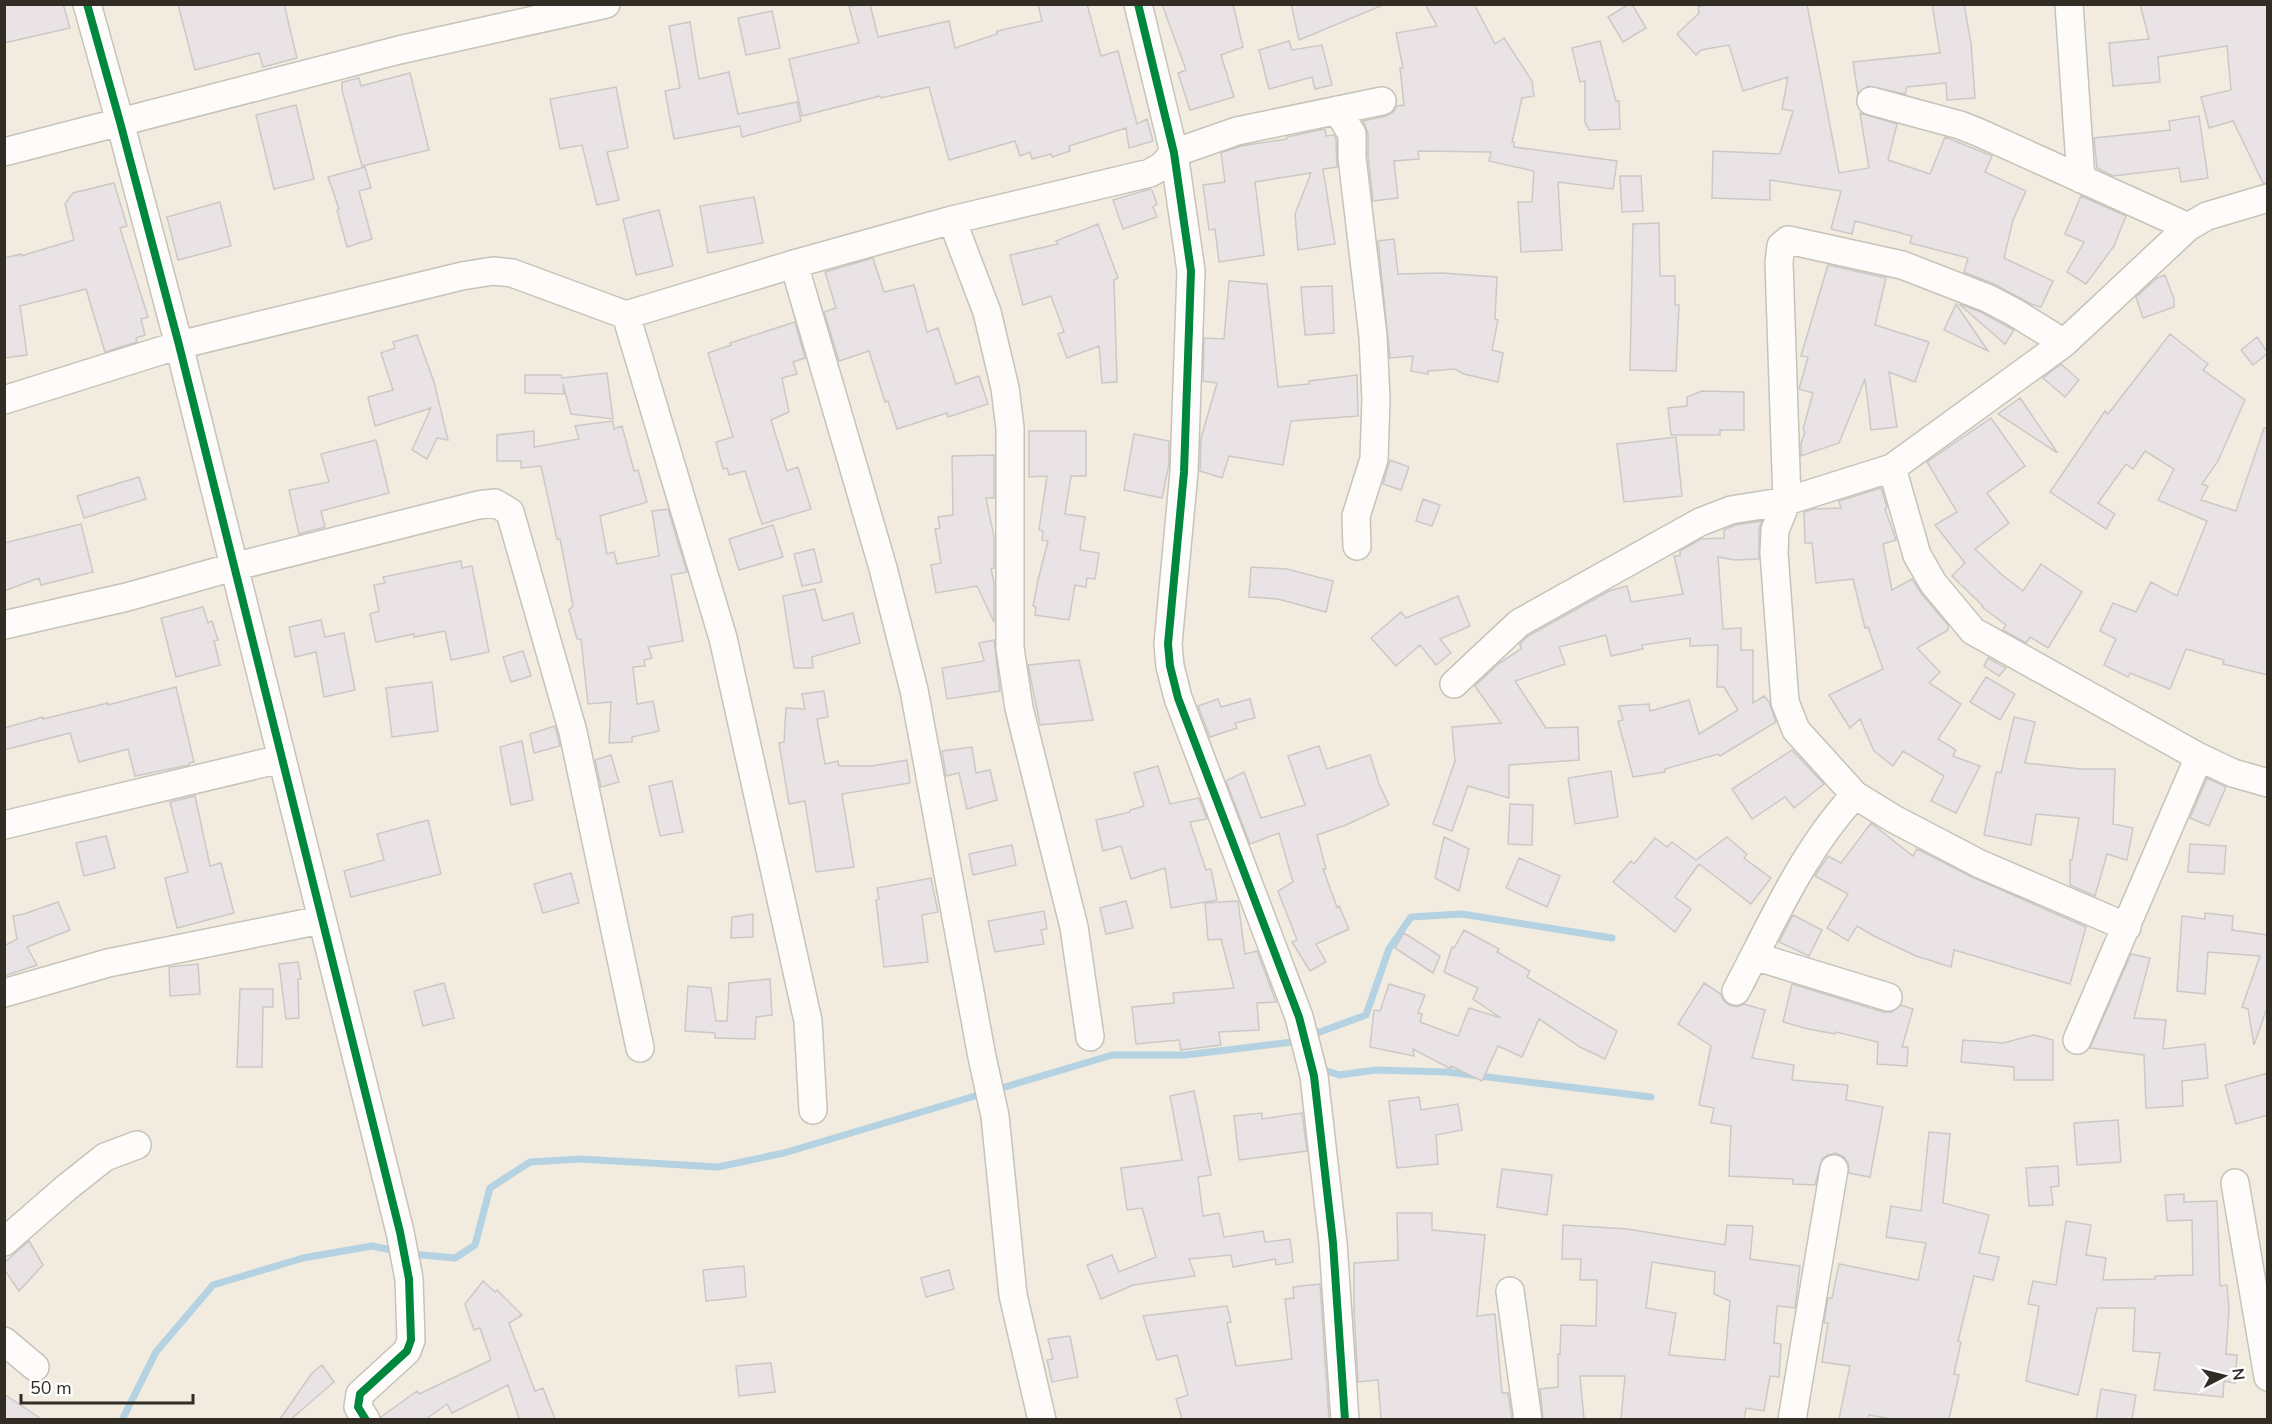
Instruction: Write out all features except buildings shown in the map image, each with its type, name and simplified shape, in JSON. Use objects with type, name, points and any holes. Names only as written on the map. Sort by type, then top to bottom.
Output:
[{"type":"street","points":[[87,4],[178,345],[400,1232],[409,1279],[411,1340],[407,1351],[360,1394],[358,1407],[366,1419]]},
{"type":"street","points":[[4,152],[399,50],[606,4]]},
{"type":"street","points":[[1138,4],[1174,153],[1191,271],[1184,472],[1168,644],[1170,666],[1178,698],[1299,1017],[1314,1076],[1332,1243],[1345,1419]]},
{"type":"street","points":[[2069,4],[2081,179]]},
{"type":"street","points":[[4,400],[178,345],[462,276],[493,271],[513,273],[626,315],[794,264],[952,220],[1150,173],[1162,166],[1174,153],[1238,131],[1382,101]]},
{"type":"street","points":[[1871,101],[1960,125],[2188,227]]},
{"type":"street","points":[[1337,110],[1352,134],[1352,157],[1373,336],[1376,399],[1374,459],[1356,516],[1357,546]]},
{"type":"street","points":[[1454,684],[1519,623],[1700,522],[1731,510],[1787,501],[1892,468],[2064,343],[2188,227],[2207,216],[2268,198]]},
{"type":"street","points":[[952,220],[987,312],[1005,388],[1010,428],[1010,648],[1019,708],[1074,927],[1090,1037]]},
{"type":"street","points":[[2064,343],[1987,298],[1902,265],[1788,240],[1781,246],[1779,262],[1787,501],[1775,530],[1774,553],[1785,702],[1796,730],[1855,795],[1894,819],[1980,864],[2127,927]]},
{"type":"street","points":[[794,264],[883,567],[914,690],[995,1116],[1013,1295],[1042,1419]]},
{"type":"street","points":[[626,315],[723,638],[808,1021],[813,1110]]},
{"type":"street","points":[[1892,468],[1917,555],[1933,583],[1973,631],[2199,757],[2233,773],[2268,783]]},
{"type":"street","points":[[4,625],[127,597],[233,567],[478,505],[495,503],[510,512],[573,732],[639,1048]]},
{"type":"street","points":[[2077,1040],[2199,757]]},
{"type":"street","points":[[4,825],[281,759]]},
{"type":"street","points":[[1736,991],[1794,881],[1838,813],[1855,795]]},
{"type":"street","points":[[4,993],[108,963],[321,920]]},
{"type":"street","points":[[1755,956],[1887,997]]},
{"type":"street","points":[[4,1242],[105,1157],[137,1144]]},
{"type":"street","points":[[1792,1419],[1834,1169]]},
{"type":"street","points":[[2235,1183],[2268,1377]]},
{"type":"street","points":[[1510,1291],[1528,1419]]},
{"type":"street","points":[[4,1341],[35,1367]]},
{"type":"waterway","points":[[1309,1036],[1366,1015],[1389,949],[1411,917],[1462,914],[1612,938]]},
{"type":"waterway","points":[[995,1090],[1112,1055],[1185,1055],[1299,1040]]},
{"type":"waterway","points":[[1318,1068],[1339,1075],[1376,1070],[1447,1072],[1651,1097]]},
{"type":"waterway","points":[[411,1254],[455,1258],[475,1245],[490,1188],[530,1162],[581,1159],[718,1167],[784,1153],[985,1093]]},
{"type":"waterway","points":[[122,1420],[156,1352],[213,1285],[303,1258],[372,1246],[397,1251]]},
{"type":"cycle path","points":[[87,4],[179,345],[400,1232],[409,1279],[411,1340],[407,1351],[360,1394],[358,1407],[366,1420]]},
{"type":"cycle path","points":[[1138,4],[1174,153],[1191,271],[1184,472],[1168,644],[1170,666],[1178,698],[1299,1017],[1314,1076],[1333,1243],[1345,1420]]}]
